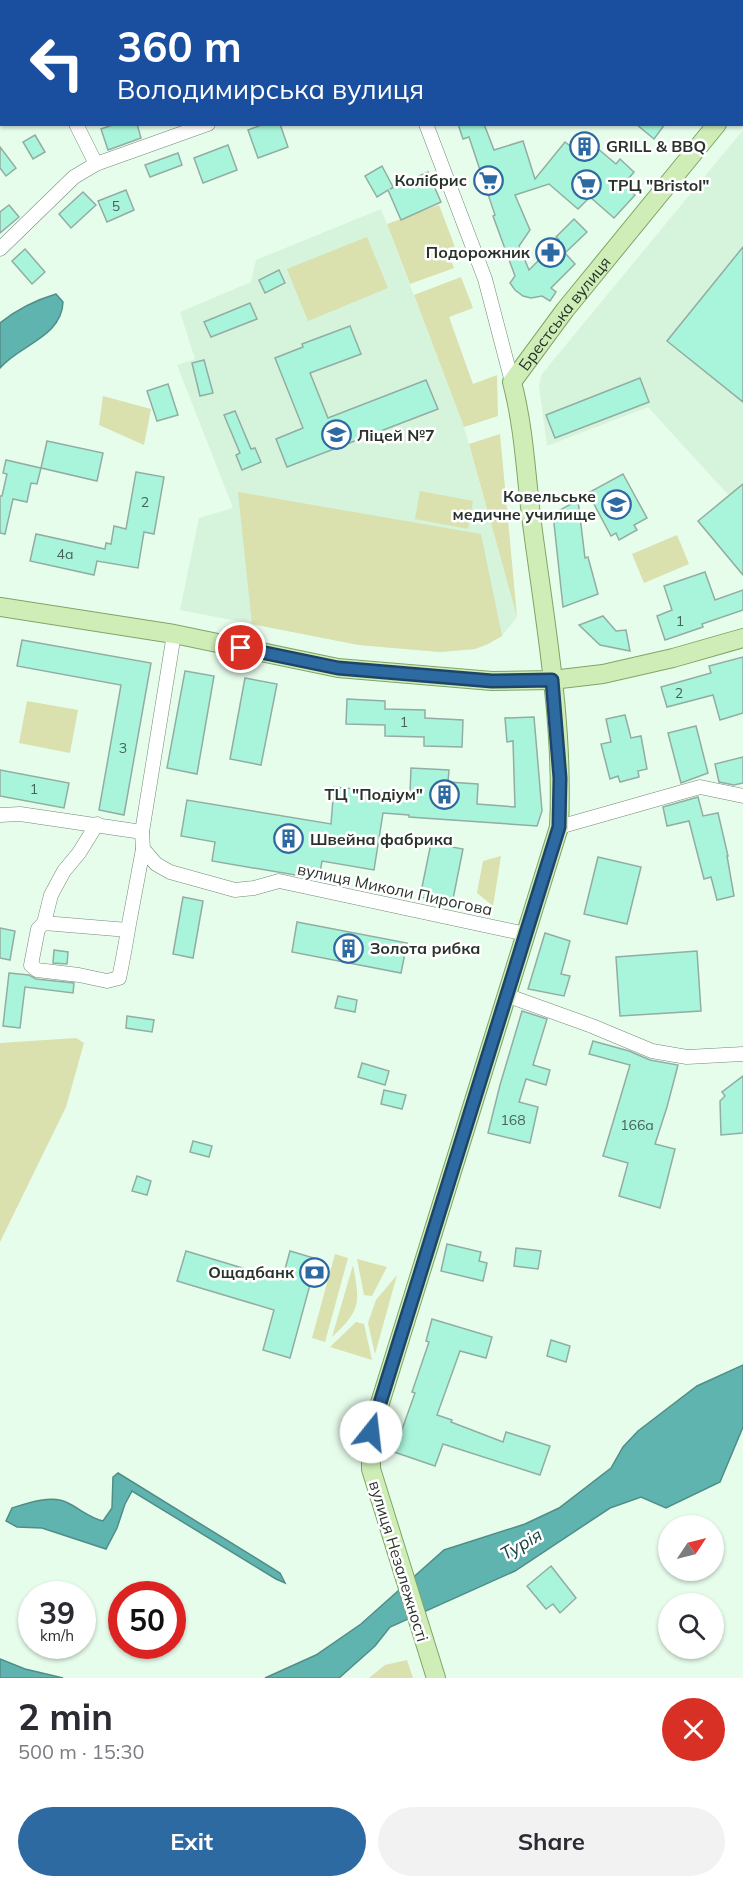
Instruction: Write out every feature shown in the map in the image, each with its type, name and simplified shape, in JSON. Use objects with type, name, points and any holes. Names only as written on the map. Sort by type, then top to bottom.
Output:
[{"type":"main road","name":"Брестська вулиця","points":[[552,680],[526,461],[518,404],[512,382],[566,310],[715,126]]},
{"type":"main road","points":[[0,607],[174,634],[338,668],[492,681],[552,680],[603,674],[673,658],[743,638]]},
{"type":"main road","name":"вулиця Незалежності","points":[[436,1678],[371,1469],[371,1432],[559,827],[561,792],[552,680]]},
{"type":"street","points":[[77,126],[96,164]]},
{"type":"street","points":[[0,249],[74,177],[96,164],[202,126]]},
{"type":"street","points":[[427,126],[485,279],[512,382]]},
{"type":"street","points":[[97,824],[79,853],[64,871],[51,895],[44,923],[38,929],[31,965],[38,970],[107,981],[119,978],[143,849],[142,832],[174,634]]},
{"type":"street","points":[[559,827],[700,787],[743,796]]},
{"type":"street","points":[[0,815],[20,814],[142,832]]},
{"type":"street","name":"вулиця Миколи Пирогова","points":[[143,849],[156,864],[170,872],[235,890],[254,888],[279,881],[526,934]]},
{"type":"street","points":[[44,923],[128,930]]},
{"type":"street","points":[[506,995],[592,1026],[652,1051],[687,1057],[743,1054]]},
{"type":"shaded area","points":[[743,130],[743,511],[648,407],[547,446],[539,386],[542,374]]},
{"type":"shaded area","points":[[439,205],[455,247],[447,250],[454,268],[410,284],[387,224]]},
{"type":"shaded area","name":"Ліцей №7","points":[[381,209],[464,427],[517,617],[502,636],[475,649],[440,652],[359,645],[180,610],[199,518],[233,508],[177,365],[195,359],[180,312],[251,282],[256,260]]},
{"type":"shaded area","points":[[367,237],[388,288],[308,321],[287,269]]},
{"type":"shaded area","points":[[461,277],[473,308],[449,317],[473,384],[497,375],[498,416],[464,427],[414,295]]},
{"type":"shaded area","points":[[103,396],[151,409],[144,445],[99,425]]},
{"type":"shaded area","points":[[500,434],[517,617],[469,444]]},
{"type":"shaded area","points":[[420,491],[473,501],[468,529],[415,519]]},
{"type":"shaded area","points":[[238,492],[481,534],[502,636],[475,649],[440,652],[359,645],[252,624]]},
{"type":"shaded area","points":[[677,535],[689,564],[644,583],[632,554]]},
{"type":"shaded area","points":[[27,701],[78,710],[70,753],[19,743]]},
{"type":"shaded area","points":[[501,856],[493,906],[477,893],[483,861]]},
{"type":"shaded area","points":[[76,1038],[84,1043],[66,1107],[0,1242],[0,1043]]},
{"type":"shaded area","points":[[335,1254],[348,1258],[325,1342],[312,1338]]},
{"type":"shaded area","points":[[357,1259],[387,1267],[372,1296],[364,1295]]},
{"type":"shaded area","points":[[353,1265],[357,1288],[356,1305],[342,1328],[332,1337]]},
{"type":"shaded area","points":[[397,1275],[375,1354],[368,1323],[376,1300]]},
{"type":"shaded area","points":[[356,1322],[364,1324],[372,1360],[330,1347]]},
{"type":"shaded area","points":[[407,1660],[413,1678],[369,1678],[385,1665]]},
{"type":"water","points":[[56,294],[63,302],[61,314],[55,324],[38,340],[0,368],[0,323],[26,306]]},
{"type":"water","name":"Турія","points":[[743,1365],[743,1427],[720,1482],[666,1508],[641,1497],[610,1508],[515,1571],[390,1627],[375,1646],[339,1678],[265,1678],[316,1655],[361,1624],[444,1550],[525,1524],[559,1508],[611,1468],[623,1447],[638,1431],[697,1386]]},
{"type":"water","points":[[118,1473],[280,1573],[285,1583],[132,1491],[106,1549],[42,1528],[17,1527],[6,1521],[12,1508],[40,1500],[55,1499],[62,1500],[89,1516],[103,1521],[112,1508],[113,1477]]},
{"type":"water","points":[[0,1659],[25,1669],[63,1678],[0,1678]]},
{"type":"building","points":[[109,126],[138,126],[141,138],[108,150],[101,129]]},
{"type":"building","points":[[259,126],[281,126],[288,147],[258,158],[248,130]]},
{"type":"building","points":[[459,126],[485,126],[494,150],[523,141],[535,179],[565,142],[574,149],[584,137],[616,164],[620,159],[634,172],[623,185],[635,195],[614,218],[590,197],[578,209],[549,184],[515,195],[530,230],[519,246],[529,270],[559,240],[556,237],[574,219],[587,232],[565,253],[575,264],[551,288],[556,292],[550,301],[542,296],[531,298],[523,296],[510,283],[515,276],[493,216],[495,215],[469,137],[463,139]]},
{"type":"building","points":[[638,126],[664,126],[654,139]]},
{"type":"building","points":[[35,135],[45,152],[33,159],[23,142]]},
{"type":"building","points":[[228,145],[237,170],[203,183],[194,158]]},
{"type":"building","points":[[0,147],[16,168],[6,176],[0,168]]},
{"type":"building","points":[[178,153],[182,165],[150,177],[145,165]]},
{"type":"building","points":[[382,166],[393,187],[390,189],[428,172],[441,202],[401,220],[388,190],[377,197],[365,176]]},
{"type":"building","points":[[126,190],[134,210],[107,222],[98,201]]},
{"type":"building","points":[[83,192],[96,205],[71,228],[59,214]]},
{"type":"building","points":[[9,205],[19,217],[0,233],[0,212]]},
{"type":"building","points":[[743,247],[743,402],[667,341]]},
{"type":"building","points":[[25,249],[45,272],[32,284],[12,261]]},
{"type":"building","points":[[279,270],[285,283],[265,293],[259,280]]},
{"type":"building","points":[[250,303],[257,319],[211,337],[204,322]]},
{"type":"building","points":[[350,326],[361,354],[310,373],[328,418],[426,380],[438,409],[287,467],[276,439],[303,428],[275,358],[303,347],[302,344]]},
{"type":"building","points":[[204,360],[213,393],[200,396],[192,363]]},
{"type":"building","points":[[640,378],[649,402],[555,438],[546,415]]},
{"type":"building","points":[[168,384],[178,415],[157,421],[147,391]]},
{"type":"building","points":[[235,411],[251,449],[255,448],[261,462],[242,470],[236,455],[240,453],[224,415]]},
{"type":"building","points":[[47,441],[103,453],[97,481],[41,468]]},
{"type":"building","points":[[6,460],[41,468],[37,484],[31,483],[27,502],[13,499],[5,534],[0,533],[0,496],[2,496],[7,474],[3,473]]},
{"type":"building","points":[[136,472],[164,477],[154,534],[144,532],[138,568],[97,561],[94,575],[30,561],[36,534],[105,549],[106,543],[111,544],[114,526],[126,529]]},
{"type":"building","name":"Ковельське медичне училище","points":[[623,474],[647,518],[634,525],[637,530],[619,540],[616,533],[611,536],[588,493]]},
{"type":"building","points":[[743,484],[743,575],[698,521]]},
{"type":"building","points":[[578,500],[585,558],[588,557],[598,594],[563,607],[553,514]]},
{"type":"building","points":[[705,572],[715,600],[743,590],[743,610],[665,640],[657,616],[672,610],[664,586]]},
{"type":"building","points":[[603,616],[616,631],[626,630],[630,651],[600,645],[579,625]]},
{"type":"building","points":[[22,640],[151,663],[124,815],[99,810],[121,685],[17,666]]},
{"type":"building","points":[[743,657],[743,713],[720,720],[713,695],[667,707],[661,687],[711,673],[709,666]]},
{"type":"building","points":[[185,671],[214,676],[197,774],[167,768]]},
{"type":"building","points":[[245,678],[277,684],[261,765],[230,759]]},
{"type":"building","points":[[347,699],[385,701],[385,709],[425,710],[425,718],[463,720],[462,747],[424,746],[424,737],[385,736],[385,725],[346,724]]},
{"type":"building","points":[[625,715],[631,738],[641,736],[647,769],[638,771],[639,777],[620,782],[618,776],[610,779],[601,744],[611,742],[606,719]]},
{"type":"building","points":[[534,717],[542,811],[537,826],[383,813],[374,870],[322,861],[319,879],[212,861],[215,842],[181,836],[187,800],[331,824],[334,787],[410,794],[411,768],[449,770],[448,782],[478,784],[477,804],[515,807],[513,741],[507,742],[505,718]]},
{"type":"building","points":[[696,726],[708,773],[681,783],[668,733]]},
{"type":"building","points":[[743,757],[743,783],[734,785],[719,782],[715,764]]},
{"type":"building","points":[[0,770],[69,783],[64,808],[0,796]]},
{"type":"building","points":[[698,797],[703,816],[718,813],[734,896],[717,900],[711,877],[704,879],[689,821],[667,826],[663,807]]},
{"type":"building","points":[[431,843],[463,849],[452,904],[420,897]]},
{"type":"building","points":[[598,857],[641,867],[627,924],[584,914]]},
{"type":"building","points":[[183,897],[203,901],[193,958],[173,954]]},
{"type":"building","name":"Золота рибка","points":[[297,922],[407,943],[401,973],[292,952]]},
{"type":"building","points":[[0,928],[15,931],[10,960],[0,958]]},
{"type":"building","points":[[545,933],[570,941],[561,974],[570,976],[564,996],[528,989]]},
{"type":"building","points":[[54,950],[68,952],[67,964],[53,963]]},
{"type":"building","points":[[697,951],[701,1011],[620,1016],[616,957]]},
{"type":"building","points":[[9,973],[29,975],[36,979],[74,983],[73,993],[25,987],[20,1028],[3,1026]]},
{"type":"building","points":[[338,996],[357,1000],[355,1012],[335,1008]]},
{"type":"building","points":[[522,1011],[547,1019],[533,1065],[550,1070],[546,1085],[526,1079],[519,1102],[538,1107],[530,1143],[488,1133]]},
{"type":"building","points":[[127,1016],[154,1020],[152,1032],[126,1028]]},
{"type":"building","points":[[593,1041],[629,1051],[650,1060],[678,1065],[655,1144],[675,1149],[660,1208],[619,1196],[628,1163],[603,1156],[630,1065],[589,1054]]},
{"type":"building","points":[[362,1063],[389,1071],[385,1085],[358,1077]]},
{"type":"building","points":[[743,1076],[743,1133],[721,1135],[720,1101],[725,1096],[722,1092]]},
{"type":"building","points":[[384,1090],[406,1095],[402,1109],[381,1104]]},
{"type":"building","points":[[193,1141],[212,1146],[209,1157],[190,1152]]},
{"type":"building","points":[[137,1176],[151,1181],[147,1195],[132,1191]]},
{"type":"building","points":[[447,1244],[481,1252],[479,1261],[487,1263],[483,1281],[441,1271]]},
{"type":"building","points":[[516,1248],[541,1251],[538,1269],[514,1266]]},
{"type":"building","points":[[186,1251],[282,1280],[290,1251],[317,1259],[290,1358],[263,1350],[274,1310],[177,1281]]},
{"type":"building","points":[[432,1319],[492,1337],[486,1358],[460,1351],[437,1415],[503,1442],[506,1432],[550,1446],[540,1475],[443,1444],[435,1466],[394,1452],[415,1393],[412,1392],[429,1342],[426,1341]]},
{"type":"building","points":[[551,1340],[570,1346],[566,1362],[547,1356]]},
{"type":"building","points":[[551,1566],[576,1598],[560,1613],[553,1604],[546,1609],[527,1586]]},
{"type":"place","name":"GRILL & BBQ","points":[[585,146]]},
{"type":"place","name":"Колібрис","points":[[488,180]]},
{"type":"place","name":"ТРЦ \"Bristol\"","points":[[587,185]]},
{"type":"place","name":"Подорожник","points":[[551,252]]},
{"type":"place","name":"Ліцей №7","points":[[336,435]]},
{"type":"place","name":"Ковельське медичне училище","points":[[617,505]]},
{"type":"place","name":"ТЦ \"Подіум\"","points":[[444,794]]},
{"type":"place","name":"Швейна фабрика","points":[[289,839]]},
{"type":"place","name":"Золота рибка","points":[[349,948]]},
{"type":"place","name":"Ощадбанк","points":[[315,1272]]},
{"type":"route","points":[[241,648],[338,668],[492,681],[552,680],[561,792],[559,827],[371,1432]]}]
